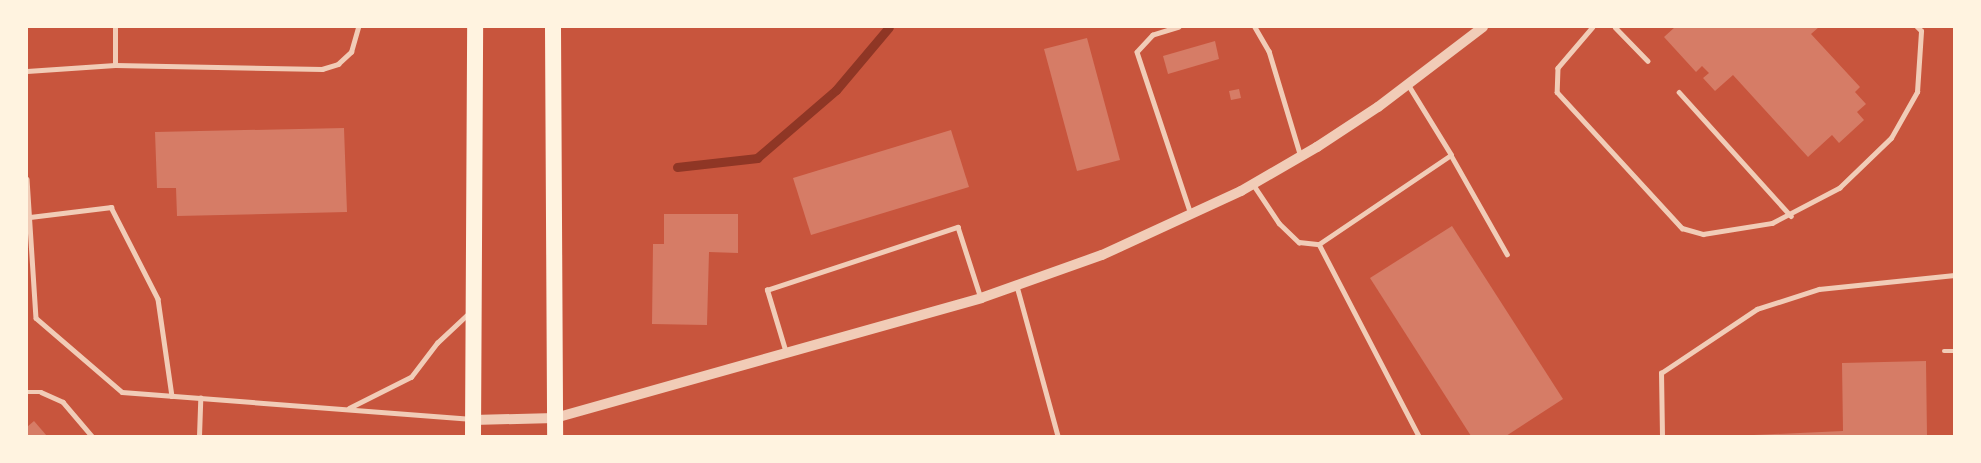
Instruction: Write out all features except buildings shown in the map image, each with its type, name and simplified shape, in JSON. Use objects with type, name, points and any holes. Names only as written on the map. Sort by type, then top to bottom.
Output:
[{"type":"highway","points":[[473,428],[475,27]]},
{"type":"highway","points":[[553,27],[555,436]]},
{"type":"street","points":[[473,428],[555,418],[981,298],[1102,255],[1253,184],[1301,157],[1408,85],[1483,27]]},
{"type":"lane","points":[[115,27],[115,65]]},
{"type":"lane","points":[[27,71],[115,65],[322,69],[338,64],[351,52],[358,27]]},
{"type":"lane","points":[[1179,27],[1153,35],[1137,52],[1191,214]]},
{"type":"lane","points":[[1255,27],[1269,51],[1301,157]]},
{"type":"lane","points":[[1593,27],[1558,68],[1557,92],[1682,228],[1703,234],[1791,216],[1839,188],[1892,138],[1917,92],[1921,31],[1917,27]]},
{"type":"lane","points":[[1616,27],[1648,60]]},
{"type":"lane","points":[[1408,85],[1507,254]]},
{"type":"lane","points":[[1679,92],[1791,216]]},
{"type":"lane","points":[[1253,184],[1279,223],[1299,242],[1319,244],[1451,155]]},
{"type":"lane","points":[[27,179],[36,318],[122,392],[347,410],[473,428]]},
{"type":"lane","points":[[30,217],[111,207],[158,299],[172,396]]},
{"type":"lane","points":[[786,354],[766,290],[958,227],[981,298]]},
{"type":"lane","points":[[1319,244],[1419,436]]},
{"type":"lane","points":[[1662,436],[1661,373],[1757,309],[1819,289],[1954,275]]},
{"type":"lane","points":[[1017,286],[1059,436]]},
{"type":"lane","points":[[347,410],[411,377],[436,343],[473,309]]},
{"type":"lane","points":[[1944,351],[1954,351]]},
{"type":"lane","points":[[27,392],[41,392],[63,402],[92,436]]},
{"type":"lane","points":[[199,436],[200,398]]},
{"type":"waterway","points":[[677,167],[757,158],[836,90],[889,27]]}]
